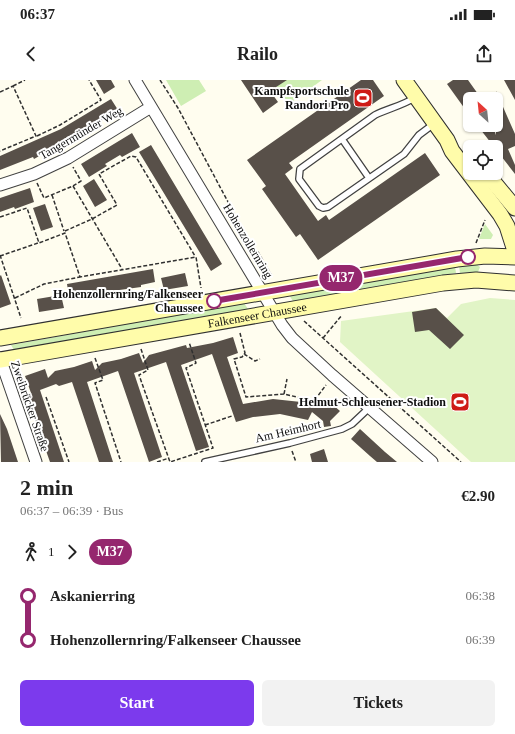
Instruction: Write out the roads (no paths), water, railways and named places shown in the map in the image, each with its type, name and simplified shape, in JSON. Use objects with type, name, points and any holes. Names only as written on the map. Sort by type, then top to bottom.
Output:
[{"type":"main road","points":[[404,80],[447,140],[452,152],[500,214],[507,226],[515,251]]},
{"type":"main road","points":[[447,140],[463,153]]},
{"type":"main road","points":[[492,180],[515,208]]},
{"type":"main road","points":[[485,256],[485,280]]},
{"type":"main road","name":"Falkenseer Chaussee","points":[[0,338],[453,259],[485,256],[515,257]]},
{"type":"main road","name":"Falkenseer Chaussee","points":[[0,359],[444,282],[485,280],[515,282]]},
{"type":"street","name":"Hohenzollernring","points":[[135,80],[292,338],[369,408],[432,462]]},
{"type":"street","name":"Tangermünder Weg","points":[[0,185],[34,174],[68,158],[151,107]]},
{"type":"street","name":"Zweibrücker Straße","points":[[0,359],[36,462]]},
{"type":"lane","points":[[416,97],[400,107],[375,115],[300,169],[299,179],[319,206],[323,208],[328,207],[404,154],[420,135],[435,123]]},
{"type":"lane","points":[[342,139],[369,178]]},
{"type":"lane","name":"Am Heimhort","points":[[204,462],[290,443],[342,429],[352,424],[369,408]]},
{"type":"place","name":"Kampfsportschule Randori Pro","points":[[363,98]]},
{"type":"place","name":"Hohenzollernring/Falkenseer Chaussee","points":[[214,301]]},
{"type":"place","name":"Helmut-Schleusener-Stadion","points":[[460,402]]}]
